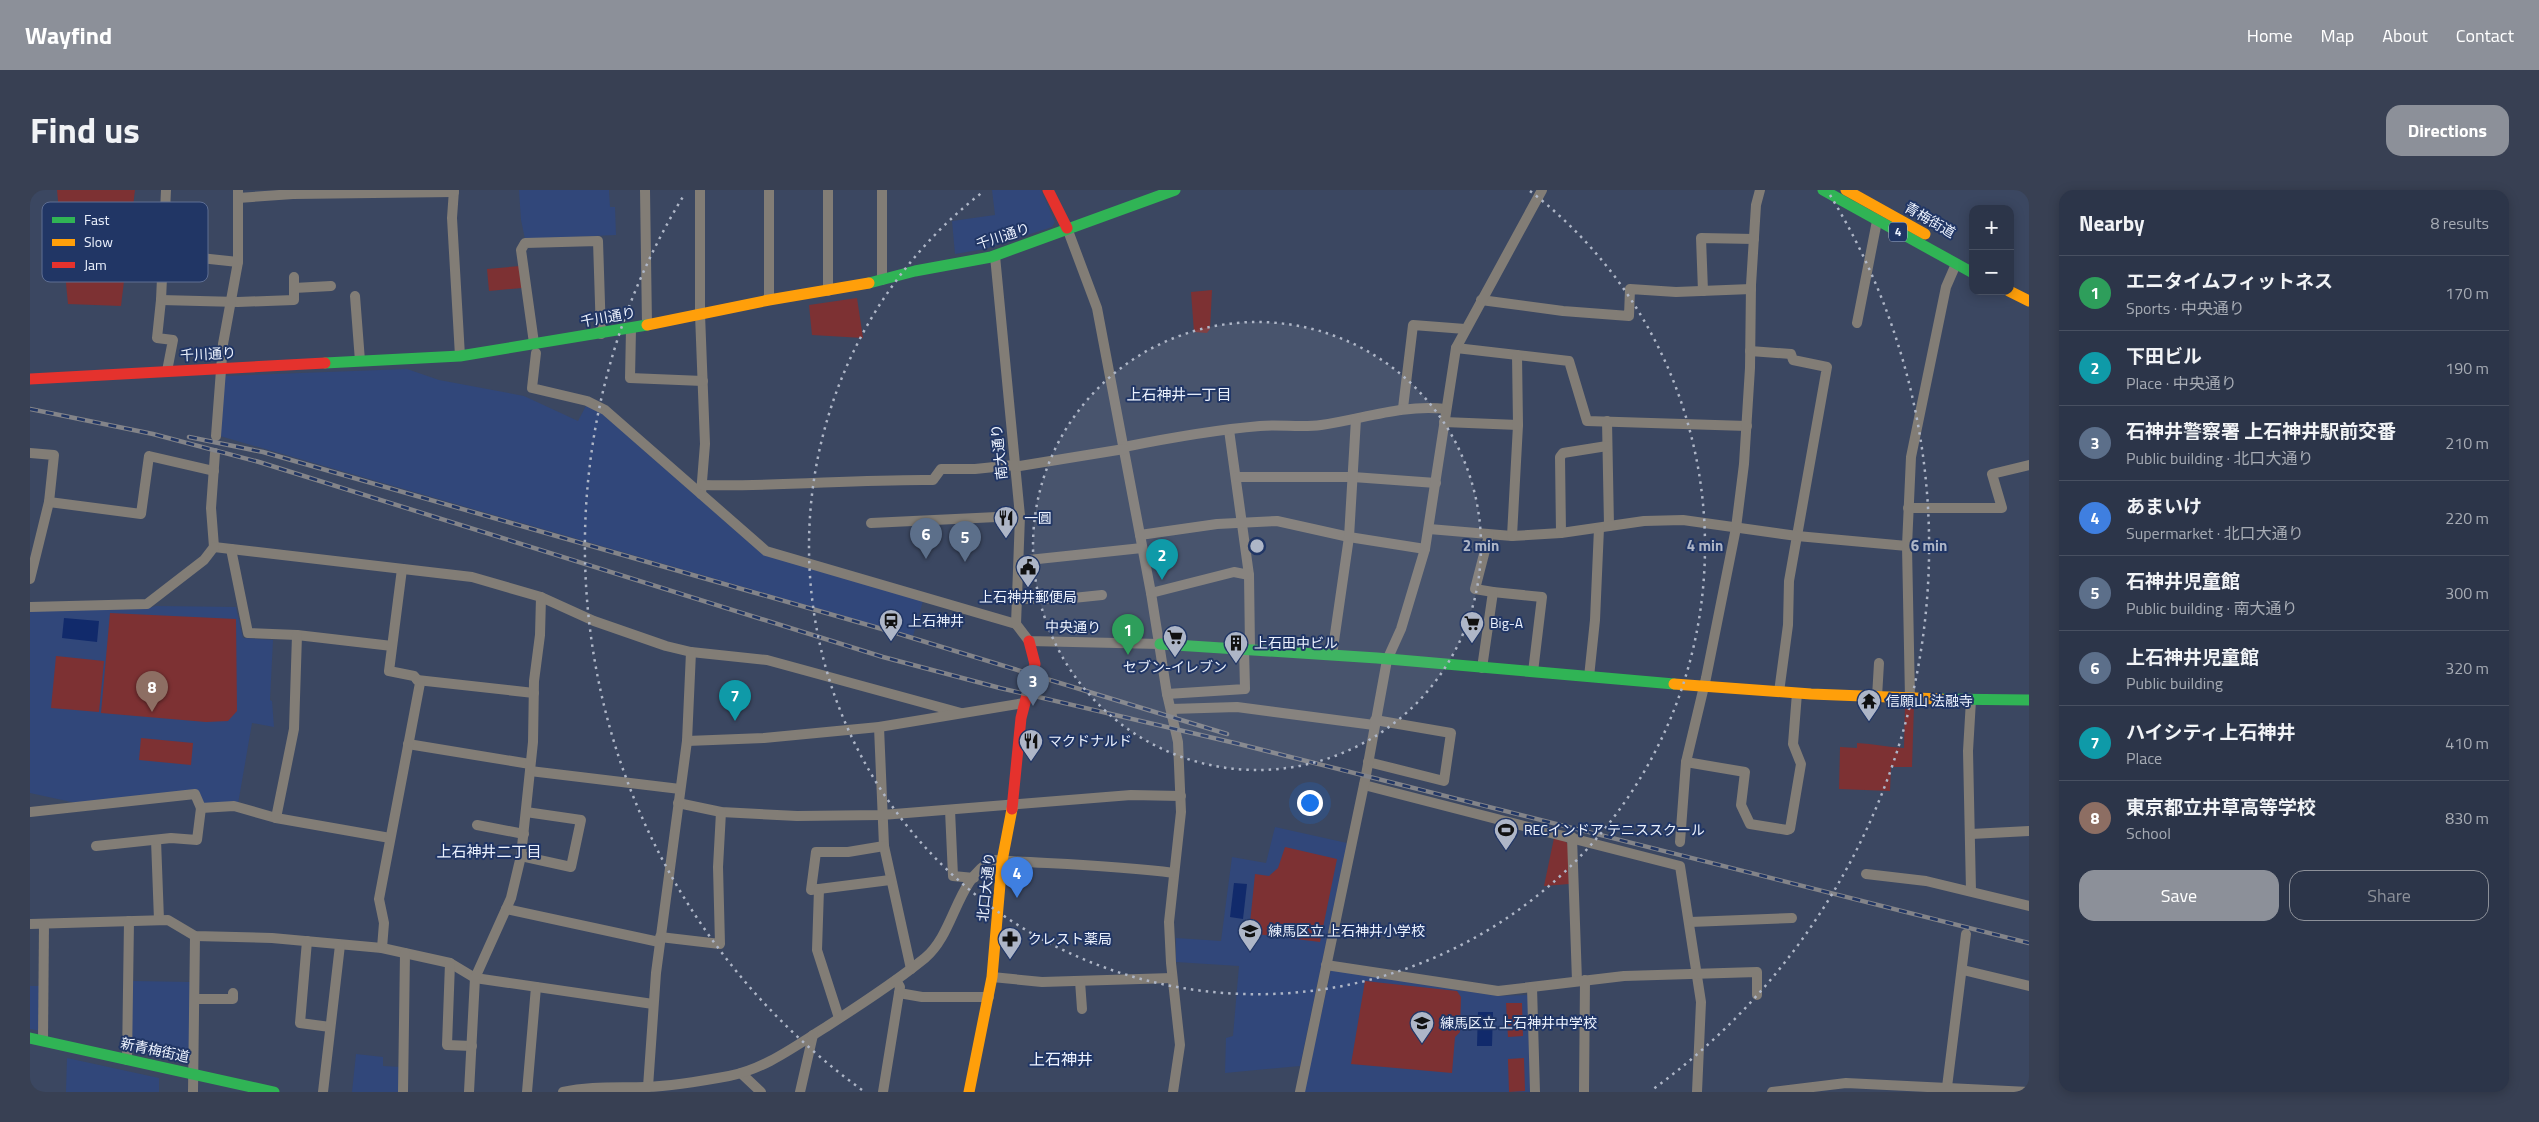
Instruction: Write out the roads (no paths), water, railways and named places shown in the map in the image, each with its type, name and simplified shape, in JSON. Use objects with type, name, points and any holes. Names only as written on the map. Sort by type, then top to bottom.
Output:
[{"type":"main road","points":[[1048,190],[1067,228]]},
{"type":"main road","name":"千川通り","points":[[30,379],[460,356],[535,348],[769,300],[828,291],[995,256],[1022,248],[1067,228],[1175,190]]},
{"type":"main road","name":"青梅街道","points":[[1823,190],[1969,271]]},
{"type":"main road","name":"青梅街道","points":[[1846,190],[1969,260]]},
{"type":"main road","points":[[2014,283],[2029,290]]},
{"type":"main road","points":[[2014,294],[2029,301]]},
{"type":"main road","name":"中央通り","points":[[1029,641],[1033,650],[1035,664],[1030,684]]},
{"type":"main road","points":[[1160,644],[1247,648],[1779,692],[1910,699],[2029,700]]},
{"type":"main road","name":"北口大通り","points":[[969,1092],[992,977],[1002,861],[1014,803],[1024,703],[1030,684]]},
{"type":"main road","name":"新青梅街道","points":[[30,1038],[274,1092]]},
{"type":"street","points":[[645,190],[647,325]]},
{"type":"street","points":[[700,190],[700,314],[706,444],[702,489]]},
{"type":"street","points":[[769,190],[769,300]]},
{"type":"street","points":[[828,190],[828,291]]},
{"type":"street","points":[[882,190],[882,280]]},
{"type":"street","points":[[1300,1092],[1364,784],[1387,660],[1401,629],[1425,549],[1456,348],[1542,190]]},
{"type":"street","points":[[1680,842],[1686,762],[1736,528],[1747,426],[1751,289],[1756,204],[1760,190]]},
{"type":"street","points":[[216,436],[220,369],[238,262],[238,194],[454,191],[452,218],[460,356]]},
{"type":"street","points":[[1857,324],[1877,221]]},
{"type":"street","points":[[1067,228],[1097,308],[1178,742],[1181,796],[1169,922],[1172,978],[1180,1045],[1173,1092]]},
{"type":"street","points":[[1703,291],[1701,238],[1754,239]]},
{"type":"street","points":[[601,334],[598,241],[525,243],[521,250],[535,348],[532,388],[587,401],[605,410],[702,489],[766,551],[1016,624],[1029,641]]},
{"type":"street","name":"南大通り","points":[[995,256],[1020,516],[1016,624]]},
{"type":"street","points":[[208,259],[238,262]]},
{"type":"street","points":[[1910,699],[1907,546],[1911,457],[1918,411],[1946,287],[1956,264]]},
{"type":"street","points":[[161,300],[294,300],[294,277]]},
{"type":"street","points":[[162,282],[157,338],[173,340],[167,372]]},
{"type":"street","points":[[294,288],[331,286]]},
{"type":"street","points":[[1481,300],[1563,311],[1629,316],[1630,289],[1703,291],[1751,289]]},
{"type":"street","points":[[355,296],[360,361]]},
{"type":"street","points":[[1403,408],[1413,325],[1465,329]]},
{"type":"street","points":[[631,329],[630,378],[702,381]]},
{"type":"street","points":[[1456,348],[1569,361],[1587,422],[1747,426]]},
{"type":"street","points":[[1750,351],[1791,354],[1793,360],[1827,367],[1789,581],[1788,625],[1779,692]]},
{"type":"street","points":[[1512,536],[1518,425],[1517,355]]},
{"type":"street","points":[[702,489],[861,480],[933,480],[941,469],[1014,466],[1124,448],[1189,433],[1262,426],[1320,425],[1403,408],[1446,409]]},
{"type":"street","points":[[1332,655],[1349,537],[1356,419]]},
{"type":"street","points":[[1444,422],[1518,425]]},
{"type":"street","points":[[1589,677],[1604,527],[1607,422]]},
{"type":"street","points":[[1168,694],[1245,689],[1249,575],[1244,523],[1229,430]]},
{"type":"street","points":[[1561,533],[1560,457],[1563,452],[1607,446]]},
{"type":"street","points":[[30,453],[54,455],[49,502],[30,579]]},
{"type":"street","points":[[30,607],[147,604],[204,560],[214,547],[211,508],[215,453]]},
{"type":"street","points":[[49,502],[141,514],[149,456],[214,471]]},
{"type":"street","points":[[1908,508],[2002,508],[1992,474],[2029,464]]},
{"type":"street","points":[[1236,477],[1353,477],[1436,482]]},
{"type":"street","points":[[871,524],[1020,516]]},
{"type":"street","points":[[1429,529],[1512,536],[1561,533],[1683,520],[1797,536],[1907,546]]},
{"type":"street","points":[[1140,535],[1217,524],[1277,521],[1349,537],[1425,549]]},
{"type":"street","points":[[1489,535],[1475,589],[1542,597],[1533,672]]},
{"type":"street","points":[[214,547],[472,577],[541,597],[610,627],[691,652],[767,660],[961,713]]},
{"type":"street","points":[[1019,561],[1142,548]]},
{"type":"street","points":[[231,549],[248,633],[297,634],[392,646]]},
{"type":"street","points":[[382,948],[384,923],[379,900],[420,683],[414,676],[389,671],[402,569]]},
{"type":"street","points":[[1151,593],[1234,572],[1249,575]]},
{"type":"street","points":[[1482,668],[1493,592]]},
{"type":"street","points":[[1017,599],[1073,598],[1102,595]]},
{"type":"street","points":[[469,1092],[475,978],[511,898],[521,856],[530,767],[541,597]]},
{"type":"street","points":[[276,818],[294,728],[297,634]]},
{"type":"street","name":"中央通り","points":[[1029,641],[1160,644]]},
{"type":"street","points":[[650,1088],[653,1004],[687,741],[691,652]]},
{"type":"street","points":[[1877,697],[1879,664]]},
{"type":"street","points":[[417,680],[534,693]]},
{"type":"street","points":[[1686,762],[1745,772],[1741,805],[1750,824],[1790,829],[1801,764],[1794,744],[1797,692]]},
{"type":"street","points":[[1971,700],[1968,751],[1971,892]]},
{"type":"street","points":[[687,741],[764,738],[879,727],[1024,703]]},
{"type":"street","points":[[1171,709],[1237,707],[1451,733],[1444,781],[1368,762]]},
{"type":"street","points":[[879,727],[884,846],[911,969]]},
{"type":"street","points":[[408,744],[530,767],[680,789]]},
{"type":"street","points":[[1364,784],[1678,864],[1690,922],[1702,1002],[1697,1092]]},
{"type":"street","points":[[30,812],[195,794],[201,808],[197,840],[171,838],[96,846]]},
{"type":"street","points":[[678,803],[721,812],[797,816],[882,815],[1131,795],[1181,796]]},
{"type":"street","points":[[201,808],[234,806],[276,818],[390,838]]},
{"type":"street","points":[[950,810],[953,876],[974,878]]},
{"type":"street","points":[[521,856],[571,867],[581,820],[526,812]]},
{"type":"street","points":[[506,909],[660,939],[720,944],[718,868],[721,812]]},
{"type":"street","points":[[477,825],[524,834]]},
{"type":"street","points":[[1971,834],[2029,831]]},
{"type":"street","points":[[1572,837],[1581,981],[1584,1092]]},
{"type":"street","points":[[156,840],[159,920]]},
{"type":"street","points":[[884,846],[848,852],[816,852],[811,890],[890,880]]},
{"type":"street","points":[[563,1092],[579,1088],[650,1088],[741,1073],[768,1062],[813,1035],[896,980],[936,947],[974,878],[989,862],[1068,863],[1174,873]]},
{"type":"street","points":[[1866,874],[1926,881],[2029,906]]},
{"type":"street","points":[[819,889],[817,950],[839,1018]]},
{"type":"street","points":[[1690,922],[1792,918]]},
{"type":"street","points":[[30,924],[168,920],[195,936],[272,938],[382,948],[450,963],[475,978],[653,1004]]},
{"type":"street","points":[[128,1060],[129,921]]},
{"type":"street","points":[[43,1040],[44,924]]},
{"type":"street","points":[[1947,1087],[1966,934]]},
{"type":"street","points":[[193,1092],[195,936]]},
{"type":"street","points":[[307,941],[300,1022],[330,1026]]},
{"type":"street","points":[[323,1092],[340,945]]},
{"type":"street","points":[[402,1092],[405,954]]},
{"type":"street","points":[[450,963],[448,1046],[472,1046]]},
{"type":"street","points":[[1326,965],[1498,991],[1624,976],[1757,972],[1757,994]]},
{"type":"street","points":[[1963,970],[2029,986]]},
{"type":"street","points":[[992,977],[1042,982],[1172,978]]},
{"type":"street","points":[[883,1092],[900,987],[896,980]]},
{"type":"street","points":[[1080,981],[1082,1009]]},
{"type":"street","points":[[1532,986],[1535,1092]]},
{"type":"street","points":[[527,1092],[536,987]]},
{"type":"street","points":[[195,999],[233,1000],[233,993]]},
{"type":"street","points":[[899,993],[922,997],[989,997]]},
{"type":"street","points":[[800,1092],[813,1035]]},
{"type":"street","points":[[741,1073],[761,1092]]},
{"type":"street","points":[[1772,1092],[1833,1088],[1846,1083],[1919,1089],[1947,1087],[2029,1092]]},
{"type":"railway","points":[[30,409],[153,434],[259,462],[883,657],[1000,688],[1239,744],[2029,943]]},
{"type":"railway","points":[[189,437],[263,452],[896,633],[1227,734]]},
{"type":"place","name":"一圓","points":[[1006,539]]},
{"type":"place","name":"上石神井児童館","points":[[926,559]]},
{"type":"place","name":"石神井児童館","points":[[965,562]]},
{"type":"place","name":"下田ビル","points":[[1162,580]]},
{"type":"place","name":"上石神井郵便局","points":[[1028,588]]},
{"type":"place","name":"上石神井","points":[[891,642]]},
{"type":"place","name":"Big-A","points":[[1472,644]]},
{"type":"place","name":"エニタイムフィットネス","points":[[1128,655]]},
{"type":"place","name":"セブン-イレブン","points":[[1175,658]]},
{"type":"place","name":"上石田中ビル","points":[[1236,664]]},
{"type":"place","name":"石神井警察署 上石神井駅前交番","points":[[1033,706]]},
{"type":"place","name":"東京都立井草高等学校","points":[[152,712]]},
{"type":"place","name":"ハイシティ上石神井","points":[[735,721]]},
{"type":"place","name":"信願山 法融寺","points":[[1869,722]]},
{"type":"place","name":"マクドナルド","points":[[1031,762]]},
{"type":"place","name":"RECインドア テニススクール","points":[[1506,851]]},
{"type":"place","name":"あまいけ","points":[[1017,898]]},
{"type":"place","name":"練馬区立 上石神井小学校","points":[[1250,952]]},
{"type":"place","name":"クレスト薬局","points":[[1010,960]]},
{"type":"place","name":"練馬区立 上石神井中学校","points":[[1422,1044]]},
{"type":"district","name":"上石神井一丁目","points":[[1179,395]]},
{"type":"district","name":"上石神井二丁目","points":[[489,852]]},
{"type":"district","name":"上石神井","points":[[1061,1059]]}]
